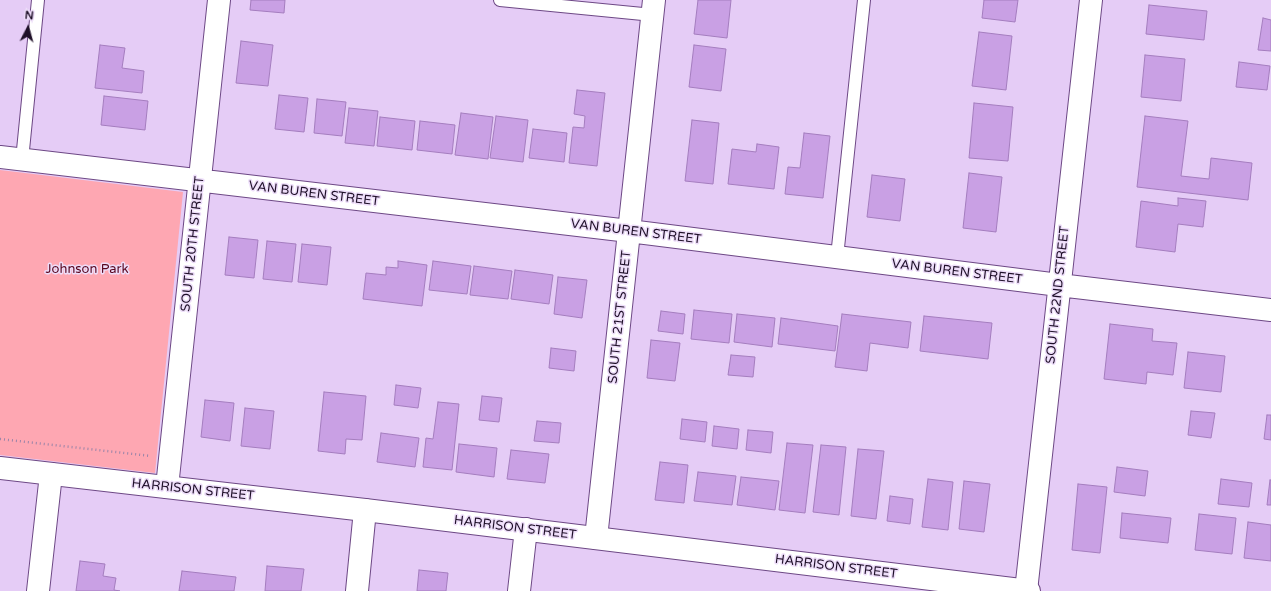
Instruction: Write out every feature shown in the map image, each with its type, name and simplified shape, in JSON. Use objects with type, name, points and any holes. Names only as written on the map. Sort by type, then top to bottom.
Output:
[{"type":"street","name":"SOUTH 20TH STREET","points":[[167,487],[219,0]]},
{"type":"street","name":"SOUTH 22ND STREET","points":[[1027,591],[1091,0]]},
{"type":"street","name":"SOUTH 21ST STREET","points":[[596,538],[654,8]]},
{"type":"street","name":"VAN BUREN STREET","points":[[0,157],[629,231],[1271,310]]},
{"type":"street","name":"HARRISON STREET","points":[[0,468],[526,529],[1027,591]]},
{"type":"street","points":[[38,591],[51,474]]},
{"type":"street","points":[[357,591],[365,510]]},
{"type":"street","points":[[519,591],[526,529]]},
{"type":"lane","points":[[22,160],[38,0]]},
{"type":"lane","points":[[500,0],[654,8]]},
{"type":"lane","points":[[837,257],[864,0]]},
{"type":"path","points":[[0,439],[170,458]]},
{"type":"green space","name":"Johnson Park","points":[[0,170],[183,192],[155,473],[0,455]]},
{"type":"building","points":[[251,0],[285,0],[284,13],[250,10]]},
{"type":"building","points":[[698,0],[731,0],[727,38],[694,34]]},
{"type":"building","points":[[984,0],[1018,0],[1015,22],[982,18]]},
{"type":"building","points":[[1149,5],[1207,11],[1204,40],[1146,34]]},
{"type":"building","points":[[1263,18],[1271,20],[1271,51],[1258,50]]},
{"type":"building","points":[[979,32],[1012,36],[1006,90],[972,86]]},
{"type":"building","points":[[241,41],[273,45],[268,86],[236,83]]},
{"type":"building","points":[[100,45],[125,48],[122,68],[144,71],[142,93],[95,88]]},
{"type":"building","points":[[694,45],[726,49],[721,91],[689,87]]},
{"type":"building","points":[[1145,55],[1185,59],[1181,101],[1141,97]]},
{"type":"building","points":[[1239,62],[1270,66],[1267,90],[1236,87]]},
{"type":"building","points":[[577,90],[605,93],[597,166],[569,163],[573,127],[584,128],[585,116],[574,114]]},
{"type":"building","points":[[279,95],[308,98],[304,132],[275,129]]},
{"type":"building","points":[[104,96],[148,101],[145,130],[101,125]]},
{"type":"building","points":[[317,99],[346,102],[342,136],[314,133]]},
{"type":"building","points":[[974,103],[1013,107],[1008,161],[969,158]]},
{"type":"building","points":[[349,108],[378,111],[374,146],[345,143]]},
{"type":"building","points":[[461,113],[493,117],[488,159],[455,155]]},
{"type":"building","points":[[496,116],[528,120],[523,162],[490,158]]},
{"type":"building","points":[[1145,116],[1188,121],[1181,176],[1209,179],[1211,158],[1252,163],[1248,200],[1137,187]]},
{"type":"building","points":[[380,117],[415,121],[412,150],[377,146]]},
{"type":"building","points":[[692,120],[719,123],[713,184],[685,181]]},
{"type":"building","points":[[420,121],[455,125],[452,154],[417,150]]},
{"type":"building","points":[[533,129],[567,133],[564,162],[529,158]]},
{"type":"building","points":[[804,133],[830,136],[823,198],[785,194],[788,167],[800,168]]},
{"type":"building","points":[[757,144],[779,147],[774,189],[728,184],[732,149],[756,152]]},
{"type":"building","points":[[969,173],[1002,177],[996,232],[963,228]]},
{"type":"building","points":[[872,175],[905,179],[900,221],[867,217]]},
{"type":"building","points":[[1178,198],[1206,201],[1203,227],[1178,224],[1175,252],[1136,247],[1141,201],[1178,206]]},
{"type":"building","points":[[229,237],[258,240],[254,278],[225,275]]},
{"type":"building","points":[[267,241],[296,244],[292,282],[263,279]]},
{"type":"building","points":[[302,244],[331,247],[327,285],[298,282]]},
{"type":"building","points":[[398,261],[427,265],[422,306],[363,299],[366,273],[386,275],[386,267],[398,268]]},
{"type":"building","points":[[433,261],[471,266],[467,294],[429,290]]},
{"type":"building","points":[[474,266],[512,271],[508,299],[470,295]]},
{"type":"building","points":[[515,270],[553,275],[549,304],[511,299]]},
{"type":"building","points":[[558,277],[587,280],[582,318],[554,314]]},
{"type":"building","points":[[694,310],[732,314],[729,343],[691,339]]},
{"type":"building","points":[[661,311],[685,314],[683,334],[658,331]]},
{"type":"building","points":[[737,314],[775,318],[772,347],[734,342]]},
{"type":"building","points":[[842,314],[911,322],[908,348],[870,343],[867,371],[835,367]]},
{"type":"building","points":[[924,316],[992,323],[988,359],[920,351]]},
{"type":"building","points":[[781,318],[838,326],[835,351],[778,344]]},
{"type":"building","points":[[1110,324],[1153,329],[1152,341],[1177,343],[1173,375],[1147,372],[1146,384],[1104,379]]},
{"type":"building","points":[[651,340],[680,343],[675,381],[647,378]]},
{"type":"building","points":[[551,348],[576,351],[574,371],[549,368]]},
{"type":"building","points":[[1188,352],[1225,356],[1221,392],[1184,388]]},
{"type":"building","points":[[731,355],[755,357],[753,377],[728,375]]},
{"type":"building","points":[[396,385],[421,388],[418,408],[394,405]]},
{"type":"building","points":[[324,392],[366,396],[362,440],[346,439],[345,454],[318,451]]},
{"type":"building","points":[[482,396],[502,398],[499,422],[479,420]]},
{"type":"building","points":[[205,400],[234,403],[230,441],[201,437]]},
{"type":"building","points":[[438,402],[459,404],[452,470],[423,467],[426,438],[433,439]]},
{"type":"building","points":[[245,408],[274,411],[270,449],[241,446]]},
{"type":"building","points":[[1191,411],[1215,413],[1211,438],[1188,435]]},
{"type":"building","points":[[1267,415],[1271,415],[1271,440],[1264,439]]},
{"type":"building","points":[[682,419],[707,422],[705,442],[680,439]]},
{"type":"building","points":[[537,421],[561,423],[559,443],[534,441]]},
{"type":"building","points":[[714,426],[739,429],[737,449],[712,446]]},
{"type":"building","points":[[748,430],[773,432],[771,453],[746,450]]},
{"type":"building","points":[[381,433],[419,438],[415,467],[377,462]]},
{"type":"building","points":[[787,443],[813,445],[805,513],[779,510]]},
{"type":"building","points":[[459,444],[497,448],[494,477],[456,472]]},
{"type":"building","points":[[821,445],[846,447],[839,515],[813,512]]},
{"type":"building","points":[[858,449],[884,451],[876,519],[851,516]]},
{"type":"building","points":[[511,450],[549,454],[545,483],[507,479]]},
{"type":"building","points":[[660,462],[688,465],[684,503],[655,500]]},
{"type":"building","points":[[1117,467],[1148,471],[1145,496],[1114,492]]},
{"type":"building","points":[[698,472],[736,476],[732,505],[694,501]]},
{"type":"building","points":[[741,477],[779,481],[775,510],[737,505]]},
{"type":"building","points":[[928,479],[953,482],[948,530],[922,527]]},
{"type":"building","points":[[1221,479],[1252,483],[1249,507],[1218,504]]},
{"type":"building","points":[[1270,480],[1271,505],[1267,505]]},
{"type":"building","points":[[964,481],[990,484],[984,532],[959,529]]},
{"type":"building","points":[[1078,484],[1107,487],[1100,553],[1072,550]]},
{"type":"building","points":[[890,496],[913,499],[910,524],[887,521]]},
{"type":"building","points":[[1122,513],[1171,518],[1168,543],[1120,538]]},
{"type":"building","points":[[1199,514],[1236,518],[1232,554],[1195,550]]},
{"type":"building","points":[[1248,522],[1271,525],[1271,561],[1244,558]]},
{"type":"building","points":[[80,561],[105,564],[103,576],[116,578],[114,590],[120,591],[76,591]]},
{"type":"building","points":[[267,566],[304,569],[301,591],[265,591]]},
{"type":"building","points":[[419,570],[448,573],[446,591],[417,591]]},
{"type":"building","points":[[182,571],[236,577],[234,591],[179,591]]}]
